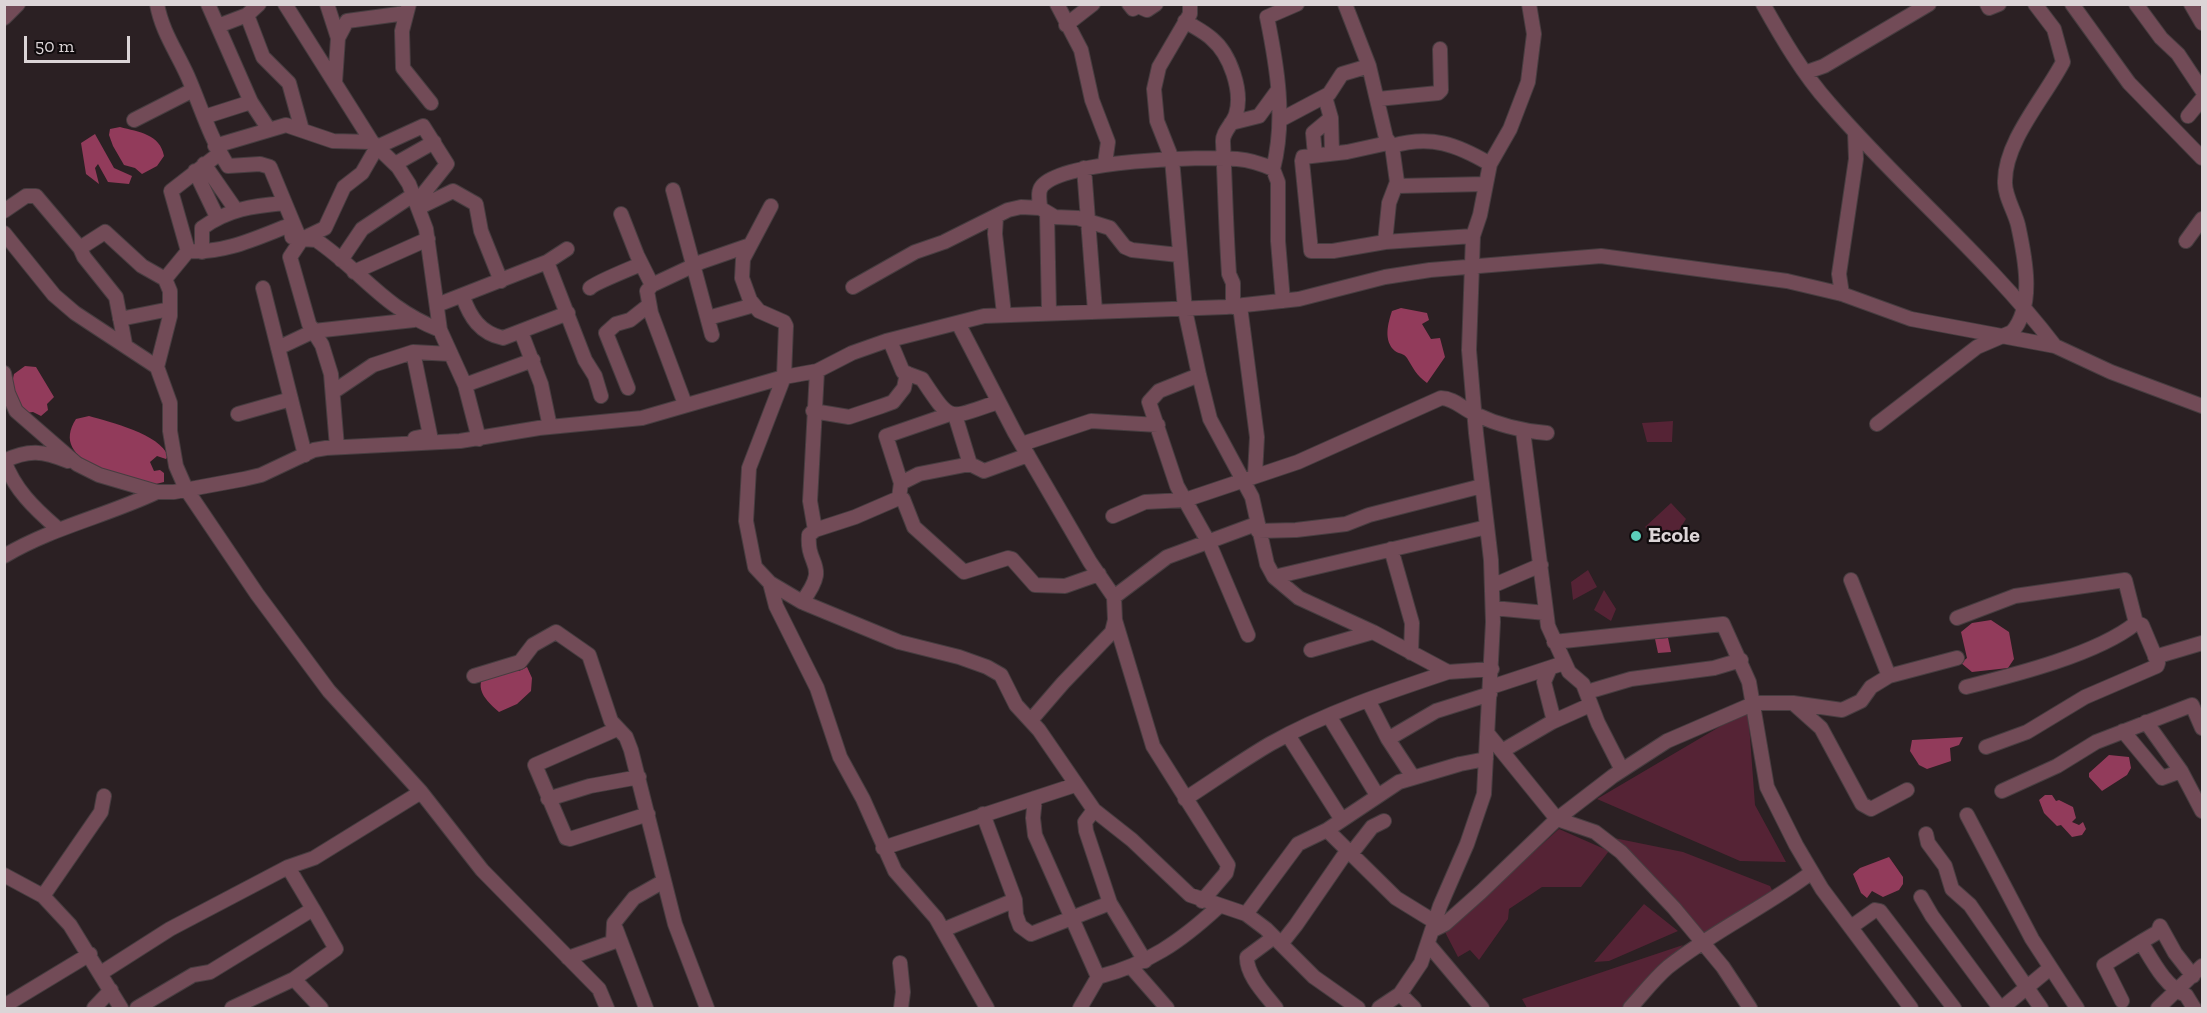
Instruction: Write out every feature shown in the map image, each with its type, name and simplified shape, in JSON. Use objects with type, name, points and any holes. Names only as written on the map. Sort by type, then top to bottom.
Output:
[{"type":"street","points":[[4,18],[18,4]]},
{"type":"street","points":[[157,4],[170,44],[193,90],[217,150],[230,167],[253,164],[270,167],[299,245]]},
{"type":"street","points":[[208,4],[251,102],[268,128]]},
{"type":"street","points":[[218,26],[247,15],[259,4]]},
{"type":"street","points":[[285,4],[374,145],[396,164],[416,202],[428,240],[440,330],[465,385],[479,439]]},
{"type":"street","points":[[327,4],[338,38],[335,82]]},
{"type":"street","points":[[1057,4],[1065,25],[1080,50],[1092,100],[1108,142],[1105,163]]},
{"type":"street","points":[[1065,25],[1093,4]]},
{"type":"street","points":[[1129,4],[1133,9],[1138,6],[1147,10],[1156,4]]},
{"type":"street","points":[[1190,4],[1190,14],[1158,67],[1154,89],[1156,121],[1172,159],[1185,310],[1210,418],[1250,477]]},
{"type":"street","points":[[1283,301],[1278,241],[1278,182],[1273,169],[1280,120],[1276,54],[1267,16],[1297,4]]},
{"type":"street","points":[[1345,4],[1369,66],[1390,145],[1396,186],[1389,203],[1385,242]]},
{"type":"street","points":[[1379,1008],[1400,994],[1420,963],[1476,821],[1484,794],[1492,669],[1492,586],[1474,414],[1469,339],[1473,236],[1490,164],[1510,129],[1528,82],[1534,34],[1529,4]]},
{"type":"street","points":[[1763,4],[1827,101],[2025,307],[2055,346]]},
{"type":"street","points":[[1807,72],[1824,66],[1929,4]]},
{"type":"street","points":[[1987,4],[1989,8],[1999,4]]},
{"type":"street","points":[[1877,424],[1977,347],[2006,337],[2016,327],[2025,307],[2025,281],[2018,226],[2004,182],[2016,139],[2063,62],[2054,29],[2035,4]]},
{"type":"street","points":[[2072,4],[2129,83],[2202,158]]},
{"type":"street","points":[[2136,4],[2161,38],[2178,54],[2202,90]]},
{"type":"street","points":[[2190,4],[2202,23]]},
{"type":"street","points":[[338,38],[347,21],[407,9],[402,32],[403,68],[431,102]]},
{"type":"street","points":[[247,15],[263,57],[289,83],[302,130]]},
{"type":"street","points":[[1185,21],[1213,39],[1228,59],[1237,89],[1236,114],[1222,140],[1226,159],[1222,177],[1236,306],[1257,437],[1250,477],[1252,497],[1257,528],[1274,577],[1299,598],[1373,632],[1448,672]]},
{"type":"street","points":[[1378,99],[1438,93],[1441,90],[1440,48]]},
{"type":"street","points":[[1280,120],[1325,97],[1336,86],[1342,74],[1369,66]]},
{"type":"street","points":[[134,120],[193,90]]},
{"type":"street","points":[[1231,123],[1259,116],[1278,90]]},
{"type":"street","points":[[1325,97],[1331,118],[1332,153]]},
{"type":"street","points":[[2188,116],[2202,99]]},
{"type":"street","points":[[204,117],[251,102]]},
{"type":"street","points":[[1315,155],[1313,133],[1331,118]]},
{"type":"street","points":[[195,251],[171,191],[217,150],[268,128],[286,125],[318,138],[374,145],[423,126],[447,164],[416,202]]},
{"type":"street","points":[[1842,294],[1839,274],[1856,159],[1856,132]]},
{"type":"street","points":[[1473,236],[1385,242],[1333,250],[1309,248],[1302,161],[1304,157],[1315,155],[1429,140],[1468,151],[1490,164]]},
{"type":"street","points":[[396,164],[434,142]]},
{"type":"street","points":[[337,447],[331,374],[322,345],[309,324],[290,257],[299,245],[325,228],[344,187],[362,173],[374,145]]},
{"type":"street","points":[[1049,312],[1044,211],[1039,194],[1042,185],[1084,168],[1105,163],[1172,159],[1238,159],[1273,169]]},
{"type":"street","points":[[200,167],[236,210]]},
{"type":"street","points":[[200,167],[217,217]]},
{"type":"street","points":[[1084,168],[1090,221],[1095,311]]},
{"type":"street","points":[[1396,186],[1486,184]]},
{"type":"street","points":[[673,190],[712,335]]},
{"type":"street","points":[[341,260],[362,229],[416,202],[453,191],[476,204],[481,231],[501,281]]},
{"type":"street","points":[[4,211],[26,196],[36,196],[80,248],[84,257],[116,297],[125,344]]},
{"type":"street","points":[[165,279],[195,251],[202,228],[217,217],[245,206],[284,203]]},
{"type":"street","points":[[771,206],[750,245],[741,268],[746,291],[754,305],[759,311],[784,322],[786,326],[784,377],[749,468],[746,521],[755,567],[770,583],[802,602],[899,642],[946,653],[987,667],[1001,675],[1016,705],[1031,720],[1094,810],[1132,840],[1190,895],[1218,907],[1246,914],[1277,940],[1314,977],[1358,1008]]},
{"type":"street","points":[[852,287],[915,252],[944,242],[996,216],[1021,207],[1090,221],[1110,228],[1125,247],[1132,250],[1179,255]]},
{"type":"street","points":[[621,214],[652,285]]},
{"type":"street","points":[[996,216],[995,234],[1004,314]]},
{"type":"street","points":[[2186,241],[2202,219]]},
{"type":"street","points":[[195,251],[236,246],[290,225],[299,245]]},
{"type":"street","points":[[80,248],[105,232],[142,266],[165,279],[170,291],[170,309],[157,368]]},
{"type":"street","points":[[4,233],[54,295],[75,313],[125,344],[157,368],[170,402],[170,430],[176,466],[186,489],[257,594],[329,691],[421,792],[482,870],[599,989],[607,1008]]},
{"type":"street","points":[[299,245],[316,240],[378,295],[414,320],[440,330]]},
{"type":"street","points":[[354,272],[428,240]]},
{"type":"street","points":[[685,404],[647,291],[652,285],[695,265],[750,245]]},
{"type":"street","points":[[437,305],[463,297],[547,262],[567,249]]},
{"type":"street","points":[[4,556],[57,528],[119,510],[157,492],[261,475],[305,454],[337,447],[383,443],[479,439],[550,427],[642,418],[784,377],[817,371],[852,353],[984,316],[1049,312],[1185,310],[1236,306],[1283,301],[1385,277],[1472,265],[1601,256],[1779,279],[1842,294],[1911,319],[2055,346],[2111,372],[2202,406]]},
{"type":"street","points":[[547,262],[585,360],[596,376],[601,396]]},
{"type":"street","points":[[590,288],[594,283],[628,272],[641,264]]},
{"type":"street","points":[[264,288],[305,454]]},
{"type":"street","points":[[463,297],[471,319],[496,336],[503,338],[568,313]]},
{"type":"street","points":[[628,388],[606,333],[616,324],[630,320],[650,305]]},
{"type":"street","points":[[708,318],[754,305]]},
{"type":"street","points":[[120,319],[170,309]]},
{"type":"street","points":[[278,348],[314,332],[414,320]]},
{"type":"street","points":[[958,323],[1025,450],[1114,597],[1115,620],[1147,732],[1162,763],[1228,865],[1226,873],[1202,901]]},
{"type":"street","points":[[521,332],[541,384],[550,427]]},
{"type":"street","points":[[890,341],[903,372],[922,379],[939,406],[953,414],[970,464]]},
{"type":"street","points":[[333,392],[374,365],[413,352],[451,354]]},
{"type":"street","points":[[383,443],[430,435],[413,352]]},
{"type":"street","points":[[465,385],[533,360]]},
{"type":"street","points":[[815,530],[810,501],[813,411],[817,371]]},
{"type":"street","points":[[4,373],[8,393],[16,411],[77,464]]},
{"type":"street","points":[[813,411],[849,417],[893,402],[904,388],[907,373]]},
{"type":"street","points":[[1199,375],[1159,391],[1149,402],[1158,425],[1165,458],[1209,543],[1248,635]]},
{"type":"street","points":[[1113,516],[1145,502],[1185,500],[1298,462],[1441,398],[1448,398],[1474,414],[1523,431],[1547,433]]},
{"type":"street","points":[[238,414],[291,399]]},
{"type":"street","points":[[899,498],[901,483],[886,436],[998,402]]},
{"type":"street","points":[[901,483],[919,474],[970,464],[984,471],[1090,421],[1158,425]]},
{"type":"street","points":[[1523,431],[1546,613],[1554,642],[1572,675],[1583,684],[1622,770]]},
{"type":"street","points":[[57,528],[26,498],[10,478],[5,461],[23,453],[36,452],[77,464],[99,475],[157,492]]},
{"type":"street","points":[[1114,597],[1167,557],[1257,528],[1296,530],[1346,524],[1369,515],[1482,486]]},
{"type":"street","points":[[802,602],[816,584],[817,565],[808,541],[809,535],[815,530],[855,517],[899,498]]},
{"type":"street","points":[[899,498],[903,499],[914,527],[964,572],[1008,558],[1012,559],[1035,585],[1065,586],[1099,574]]},
{"type":"street","points":[[1274,577],[1487,527]]},
{"type":"street","points":[[1391,549],[1412,624],[1411,653]]},
{"type":"street","points":[[1492,586],[1541,566]]},
{"type":"street","points":[[1851,580],[1888,676]]},
{"type":"street","points":[[1957,618],[2008,597],[2125,580],[2136,623]]},
{"type":"street","points":[[770,583],[776,606],[817,688],[840,757],[863,799],[883,848],[904,884],[926,903],[987,1008]]},
{"type":"street","points":[[1492,608],[1546,613]]},
{"type":"street","points":[[1031,720],[1063,683],[1106,640],[1115,620]]},
{"type":"street","points":[[1966,687],[2020,674],[2089,648],[2136,623],[2142,625],[2156,657],[2157,666],[2085,697],[2027,732],[1986,747]]},
{"type":"street","points":[[1554,642],[1723,624],[1741,660],[1755,703],[1767,787],[1812,872],[1911,1008]]},
{"type":"street","points":[[474,676],[520,662],[533,645],[556,632],[561,633],[590,655],[603,699],[617,729],[626,737],[639,777],[675,924],[707,1008]]},
{"type":"street","points":[[1311,650],[1373,632]]},
{"type":"street","points":[[2156,657],[2202,644]]},
{"type":"street","points":[[1432,932],[1445,924],[1481,892],[1557,819],[1622,770],[1667,741],[1755,703],[1793,703],[1842,710],[1861,701],[1871,687],[1888,676],[1957,658]]},
{"type":"street","points":[[1502,751],[1589,699],[1631,679],[1714,668],[1741,660]]},
{"type":"street","points":[[1388,739],[1436,711],[1564,663]]},
{"type":"street","points":[[1550,668],[1544,682],[1554,721]]},
{"type":"street","points":[[1185,799],[1288,735],[1329,716],[1448,672],[1492,669]]},
{"type":"street","points":[[1368,700],[1388,739],[1413,777]]},
{"type":"street","points":[[1793,703],[1821,728],[1862,804],[1871,809],[1907,790]]},
{"type":"street","points":[[2002,791],[2123,731],[2192,705],[2202,728]]},
{"type":"street","points":[[1329,716],[1377,795]]},
{"type":"street","points":[[2146,722],[2181,771],[2202,811]]},
{"type":"street","points":[[617,729],[535,765],[566,838],[570,839],[648,814]]},
{"type":"street","points":[[2123,731],[2162,778],[2181,771]]},
{"type":"street","points":[[1488,734],[1557,819],[1595,832],[1621,852],[1674,908],[1723,967],[1750,1008]]},
{"type":"street","points":[[1288,735],[1342,820]]},
{"type":"street","points":[[1246,914],[1298,844],[1327,830],[1377,795],[1413,777],[1486,759]]},
{"type":"street","points":[[548,799],[590,786],[639,777]]},
{"type":"street","points":[[883,848],[1075,785]]},
{"type":"street","points":[[101,973],[170,930],[288,867],[314,858],[421,792]]},
{"type":"street","points":[[43,896],[101,812],[104,796]]},
{"type":"street","points":[[1035,798],[1033,818],[1035,835],[1098,977]]},
{"type":"street","points":[[1094,810],[1085,822],[1086,831],[1110,903],[1146,961]]},
{"type":"street","points":[[983,814],[1015,900],[1016,915],[1020,926],[1031,934],[1110,903]]},
{"type":"street","points":[[1967,815],[2049,969],[2074,1007]]},
{"type":"street","points":[[1276,1008],[1251,973],[1247,957],[1277,940],[1296,925],[1347,851],[1354,850],[1372,828],[1384,821]]},
{"type":"street","points":[[1327,830],[1432,932],[1482,1008]]},
{"type":"street","points":[[1926,834],[1928,843],[1945,866],[1952,889],[1970,905],[2042,1008]]},
{"type":"street","points":[[232,1008],[294,979],[336,952],[335,945],[288,867]]},
{"type":"street","points":[[1630,1008],[1666,968],[1812,872]]},
{"type":"street","points":[[4,875],[43,896],[79,936],[121,1008]]},
{"type":"street","points":[[568,958],[613,942],[614,922],[634,898],[664,880]]},
{"type":"street","points":[[1921,897],[1932,916],[2001,1008],[2049,969]]},
{"type":"street","points":[[943,930],[1015,900]]},
{"type":"street","points":[[1080,1008],[1098,977],[1131,968],[1146,961],[1194,929],[1218,907]]},
{"type":"street","points":[[138,1008],[193,975],[210,972],[313,909]]},
{"type":"street","points":[[1851,927],[1875,910],[1880,911],[1954,1008]]},
{"type":"street","points":[[614,922],[646,1008]]},
{"type":"street","points":[[2120,1006],[2104,965],[2158,932],[2160,926],[2175,953],[2198,971],[2158,1008]]},
{"type":"street","points":[[2141,942],[2177,992],[2186,995],[2194,1008]]},
{"type":"street","points":[[4,1006],[90,954]]},
{"type":"street","points":[[900,963],[903,992],[901,1008]]},
{"type":"street","points":[[1131,968],[1167,1008]]},
{"type":"street","points":[[294,979],[321,1008]]},
{"type":"street","points":[[94,1008],[111,990]]},
{"type":"street","points":[[1400,994],[1414,1008]]},
{"type":"shaded area","points":[[120,127],[148,135],[158,143],[164,156],[157,166],[142,174],[135,168],[124,165],[109,135],[110,129]]},
{"type":"shaded area","points":[[95,134],[114,168],[132,176],[129,184],[108,182],[98,164],[95,168],[99,184],[86,174],[81,143]]},
{"type":"shaded area","points":[[1401,308],[1427,313],[1429,320],[1422,324],[1431,339],[1440,338],[1445,357],[1427,383],[1406,356],[1395,351],[1389,342],[1388,326],[1392,311]]},
{"type":"shaded area","points":[[25,366],[36,367],[54,397],[47,404],[48,410],[41,416],[33,412],[25,413],[11,387],[14,374]]},
{"type":"shaded area","points":[[89,416],[145,435],[163,448],[168,456],[166,459],[157,456],[150,462],[154,471],[160,470],[164,473],[164,482],[156,484],[110,472],[81,457],[72,447],[70,434],[76,419]]},
{"type":"shaded area","points":[[1673,421],[1672,442],[1647,442],[1642,423]]},
{"type":"shaded area","points":[[1671,503],[1686,519],[1677,533],[1652,533],[1645,527]]},
{"type":"shaded area","points":[[1588,570],[1597,587],[1573,600],[1571,582]]},
{"type":"shaded area","points":[[1604,590],[1616,609],[1611,621],[1594,610]]},
{"type":"shaded area","points":[[1991,620],[2009,632],[2014,659],[2008,668],[1972,672],[1961,663],[1967,658],[1961,632],[1972,623]]},
{"type":"shaded area","points":[[1668,638],[1671,652],[1658,653],[1655,639]]},
{"type":"shaded area","points":[[527,667],[532,678],[531,691],[517,704],[499,712],[487,701],[482,692],[483,677],[514,669],[519,671]]},
{"type":"shaded area","points":[[1748,710],[1755,805],[1786,862],[1740,861],[1597,799]]},
{"type":"shaded area","points":[[1963,737],[1959,745],[1950,748],[1951,761],[1927,769],[1919,765],[1910,751],[1912,740]]},
{"type":"shaded area","points":[[2109,755],[2129,757],[2131,768],[2127,775],[2102,791],[2089,777],[2089,773]]},
{"type":"shaded area","points":[[2045,795],[2052,795],[2056,801],[2059,800],[2073,807],[2076,818],[2072,822],[2079,825],[2083,822],[2086,829],[2082,835],[2072,837],[2061,825],[2057,826],[2044,813],[2039,800]]},
{"type":"shaded area","points":[[1559,829],[1609,851],[1581,887],[1542,887],[1509,909],[1508,919],[1479,960],[1470,950],[1458,957],[1445,932]]},
{"type":"shaded area","points":[[1609,837],[1683,852],[1770,886],[1774,894],[1717,930],[1701,934]]},
{"type":"shaded area","points":[[1889,857],[1903,877],[1903,884],[1899,890],[1883,897],[1872,891],[1867,898],[1861,893],[1853,874],[1860,868]]},
{"type":"shaded area","points":[[1644,904],[1678,931],[1609,961],[1594,962]]},
{"type":"shaded area","points":[[1683,945],[1625,1008],[1527,1008],[1522,999]]},
{"type":"place","name":"Ecole","points":[[1636,536]]}]
